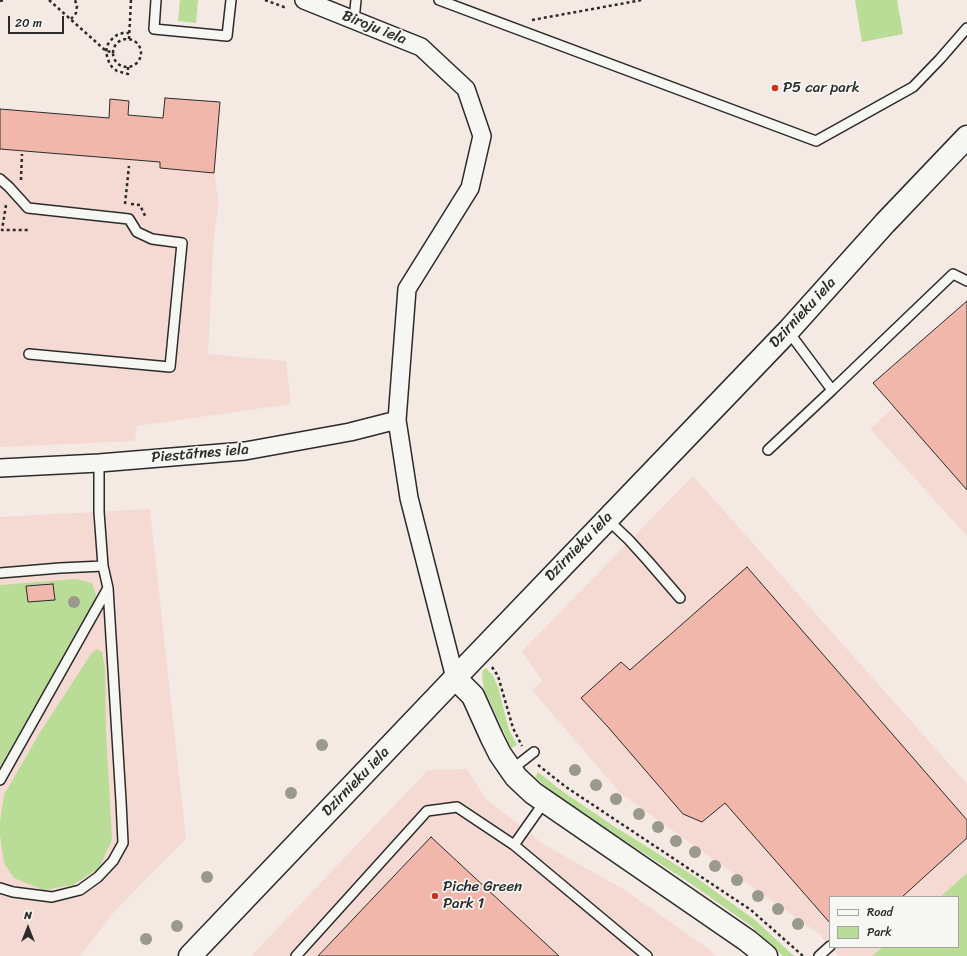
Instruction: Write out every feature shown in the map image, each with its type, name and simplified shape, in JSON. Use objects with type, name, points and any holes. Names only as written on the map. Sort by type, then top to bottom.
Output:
[{"type":"street","name":"Biroju iela","points":[[297,2],[354,20],[421,47],[466,89],[482,136],[470,188],[407,289],[397,420]]},
{"type":"street","name":"Dzirnieku iela","points":[[190,956],[788,331],[885,223],[967,137]]},
{"type":"street","name":"Piestātnes iela","points":[[0,468],[99,463],[245,451],[350,432],[397,420]]},
{"type":"street","points":[[397,420],[409,498],[455,678],[473,696],[497,749],[511,770],[516,777],[545,801],[748,941],[766,956]]},
{"type":"lane","points":[[156,0],[154,29],[227,36],[231,0]]},
{"type":"lane","points":[[354,20],[356,0]]},
{"type":"lane","points":[[439,0],[816,141],[913,87],[967,28]]},
{"type":"lane","points":[[0,179],[9,186],[28,208],[129,219],[138,232],[152,239],[182,243],[170,367],[29,354]]},
{"type":"lane","points":[[768,450],[953,274],[967,281]]},
{"type":"lane","points":[[788,331],[832,390]]},
{"type":"lane","points":[[0,888],[13,892],[52,897],[80,890],[98,877],[113,861],[123,843],[108,588],[102,566],[99,512],[99,463]]},
{"type":"lane","points":[[607,519],[629,540],[680,598]]},
{"type":"lane","points":[[0,573],[102,566]]},
{"type":"lane","points":[[0,780],[108,588]]},
{"type":"lane","points":[[511,770],[532,754]]},
{"type":"lane","points":[[514,845],[545,801]]},
{"type":"lane","points":[[296,956],[427,811],[457,807],[514,845],[647,956]]},
{"type":"lane","points":[[818,956],[829,947]]},
{"type":"path","points":[[0,1],[4,0]]},
{"type":"path","points":[[50,0],[106,51],[113,52]]},
{"type":"path","points":[[71,19],[76,14],[77,6],[75,0]]},
{"type":"path","points":[[129,39],[131,0]]},
{"type":"path","points":[[265,0],[284,7],[297,2]]},
{"type":"path","points":[[530,20],[642,0]]},
{"type":"path","points":[[128,67],[128,74],[117,71],[109,62],[106,51],[108,44],[117,35],[129,33]]},
{"type":"path","points":[[129,39],[134,42],[141,51],[138,62],[128,67],[117,63],[113,52],[118,42],[129,39]]},
{"type":"path","points":[[125,204],[128,166]]},
{"type":"path","points":[[9,186],[2,230],[28,230]]},
{"type":"path","points":[[492,668],[498,676],[513,728],[521,744],[532,754],[536,764],[566,787],[751,910],[803,956]]},
{"type":"shaded area","points":[[0,149],[160,162],[160,168],[214,173],[219,203],[214,234],[208,354],[286,361],[291,404],[137,426],[135,441],[0,447]]},
{"type":"shaded area","points":[[967,301],[967,536],[870,429],[894,407],[873,383]]},
{"type":"shaded area","points":[[693,476],[967,784],[967,873],[941,896],[829,896],[829,945],[819,934],[621,794],[532,690],[542,681],[522,651]]},
{"type":"shaded area","points":[[150,509],[186,839],[114,912],[80,956],[0,956],[0,517]]},
{"type":"shaded area","points":[[467,769],[486,799],[545,845],[625,890],[710,950],[716,956],[251,956],[428,770]]},
{"type":"shaded area","points":[[832,948],[882,948],[872,956],[839,956]]},
{"type":"green space","points":[[180,0],[198,0],[196,23],[178,21]]},
{"type":"green space","points":[[855,0],[897,0],[903,34],[862,42]]},
{"type":"green space","points":[[76,579],[92,583],[96,595],[93,612],[0,768],[0,585]]},
{"type":"green space","points":[[97,649],[102,652],[105,669],[106,731],[112,840],[99,868],[73,885],[43,890],[14,878],[4,863],[0,835],[0,822],[4,795],[39,734],[91,654]]},
{"type":"green space","points":[[486,668],[493,676],[498,687],[509,730],[517,745],[511,748],[484,689],[482,677],[483,670]]},
{"type":"green space","points":[[538,772],[562,791],[612,825],[694,876],[755,920],[794,956],[783,956],[751,926],[690,883],[552,792],[535,777]]},
{"type":"green space","points":[[967,873],[967,956],[872,956],[882,948],[959,948],[959,896],[941,896]]},
{"type":"building","points":[[165,98],[220,102],[214,173],[160,168],[160,162],[0,149],[0,109],[109,118],[110,99],[129,101],[128,115],[163,118]]},
{"type":"building","points":[[967,301],[967,490],[873,383]]},
{"type":"building","points":[[747,567],[967,820],[967,838],[903,896],[829,896],[829,922],[725,803],[702,822],[683,814],[581,698],[621,662],[630,670]]},
{"type":"building","points":[[53,584],[55,600],[28,602],[26,586]]},
{"type":"building","name":"Piche Green Park 1","points":[[431,837],[559,956],[318,956]]},
{"type":"place","name":"P5 car park","points":[[775,88]]},
{"type":"place","name":"Piche Green Park 1","points":[[435,896]]}]
